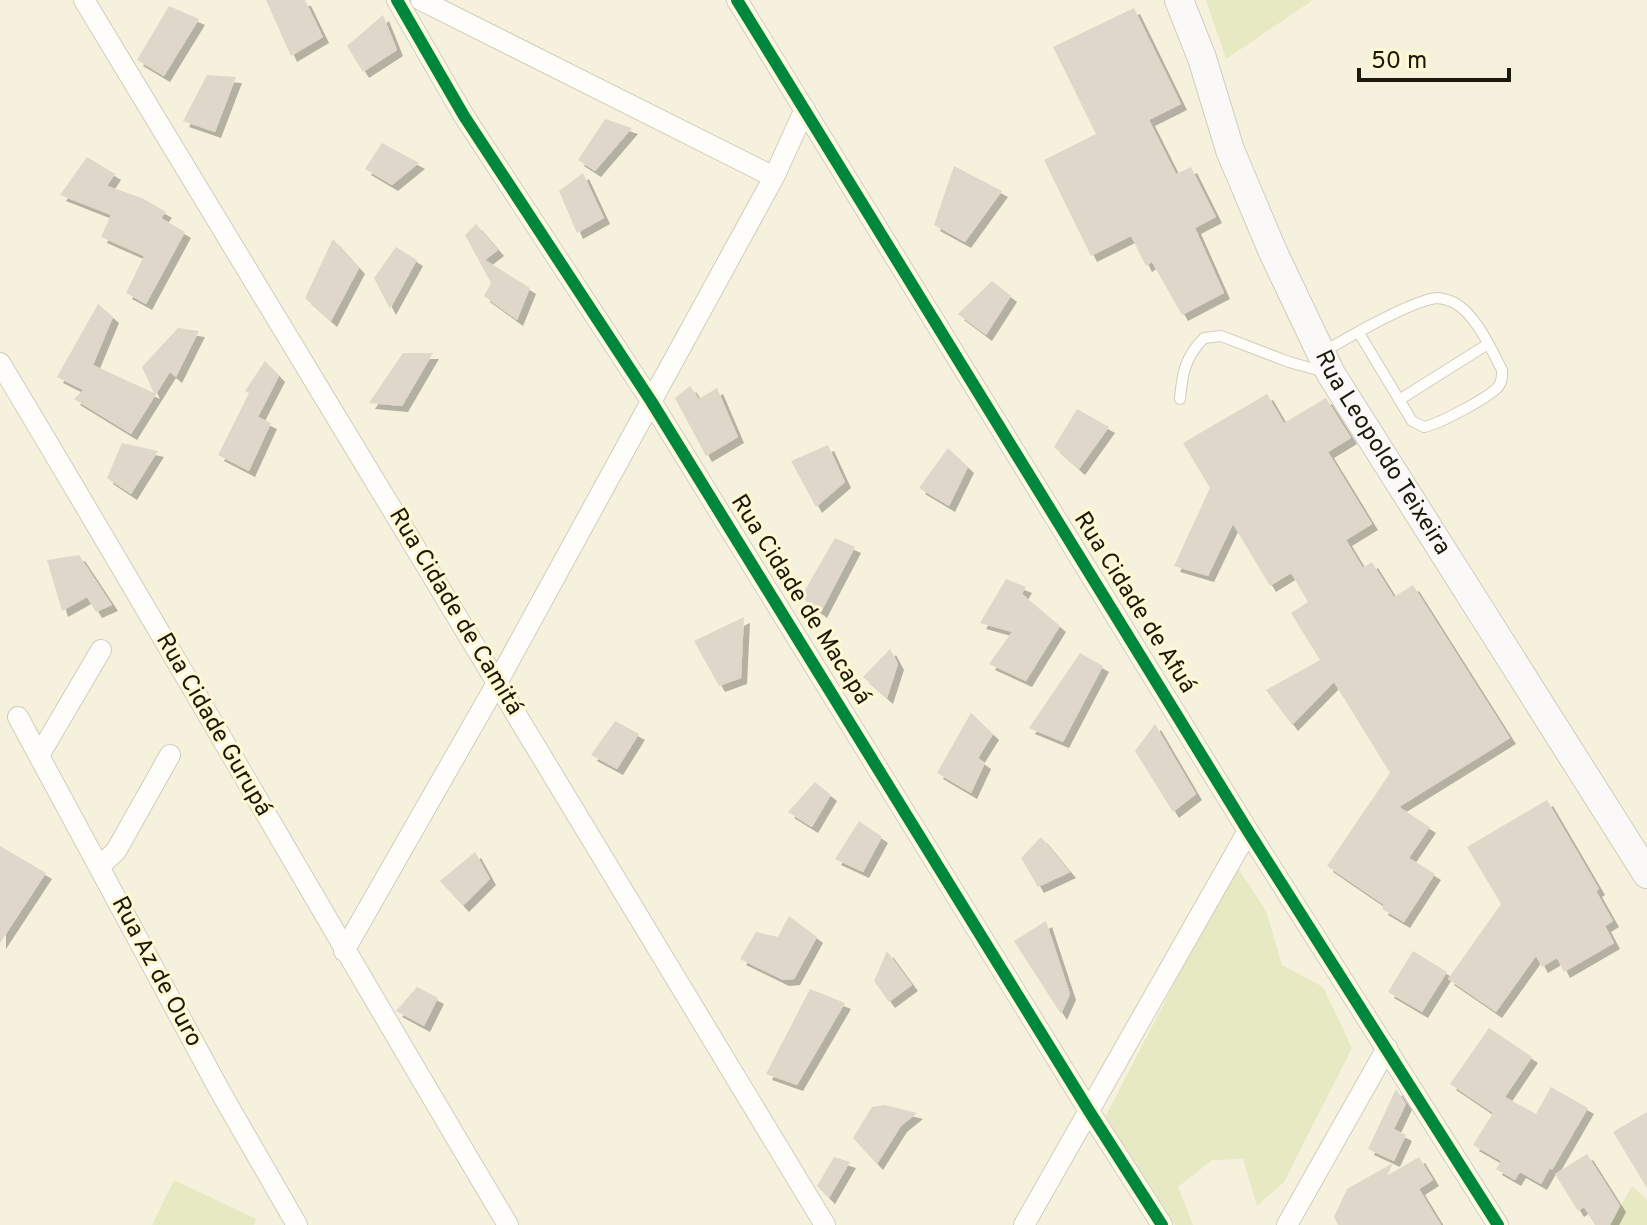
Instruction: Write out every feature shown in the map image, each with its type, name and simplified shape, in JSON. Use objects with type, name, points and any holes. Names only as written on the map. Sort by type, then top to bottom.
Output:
[{"type":"main road","name":"Rua Leopoldo Teixeira","points":[[1179,0],[1202,58],[1230,150],[1273,252],[1326,363],[1647,874]]},
{"type":"street","name":"Rua Cidade de Camitá","points":[[84,0],[825,1225]]},
{"type":"street","name":"Rua Cidade de Macapá","points":[[397,0],[464,116],[651,401],[1162,1225]]},
{"type":"street","points":[[421,0],[774,177]]},
{"type":"street","name":"Rua Cidade de Afuá","points":[[737,0],[1248,831],[1498,1225]]},
{"type":"street","points":[[344,951],[497,683],[774,177],[805,109]]},
{"type":"street","name":"Rua Cidade Gurupá","points":[[0,363],[508,1225]]},
{"type":"street","points":[[40,754],[101,650]]},
{"type":"street","name":"Rua Az de Ouro","points":[[18,717],[221,1093],[297,1225]]},
{"type":"street","points":[[100,866],[116,851],[170,755]]},
{"type":"street","points":[[1024,1225],[1248,831]]},
{"type":"street","points":[[1287,1225],[1387,1048]]},
{"type":"lane","points":[[1180,399],[1183,368],[1193,349],[1204,338],[1221,336],[1289,362],[1326,363],[1359,333],[1419,303],[1439,298],[1454,303],[1466,313],[1502,370],[1502,380],[1497,388],[1433,425],[1424,427],[1412,421],[1359,333]]},
{"type":"lane","points":[[1399,400],[1488,344]]},
{"type":"green space","points":[[1206,0],[1313,0],[1226,59]]},
{"type":"green space","points":[[1236,865],[1266,911],[1282,965],[1323,987],[1352,1048],[1284,1182],[1257,1206],[1243,1159],[1212,1160],[1178,1187],[1193,1225],[1175,1225],[1104,1119]]},
{"type":"green space","points":[[174,1180],[256,1219],[254,1225],[152,1225]]},
{"type":"green space","points":[[1632,1186],[1647,1200],[1647,1225],[1610,1225]]},
{"type":"building","points":[[266,0],[305,0],[323,37],[291,56]]},
{"type":"building","points":[[169,6],[199,19],[164,76],[137,60]]},
{"type":"building","points":[[1134,8],[1181,104],[1149,120],[1176,174],[1191,167],[1216,217],[1195,228],[1224,293],[1182,315],[1152,262],[1146,266],[1131,236],[1091,256],[1044,160],[1096,134],[1053,47]]},
{"type":"building","points":[[383,15],[397,50],[363,72],[347,46]]},
{"type":"building","points":[[207,75],[236,77],[215,132],[183,121]]},
{"type":"building","points":[[605,119],[632,128],[595,171],[578,160]]},
{"type":"building","points":[[382,143],[419,163],[392,185],[365,169]]},
{"type":"building","points":[[87,157],[115,174],[107,186],[142,198],[166,212],[161,218],[185,232],[146,304],[126,293],[144,256],[101,237],[111,215],[60,195]]},
{"type":"building","points":[[954,166],[1002,191],[965,242],[934,225]]},
{"type":"building","points":[[583,173],[604,218],[577,233],[559,191]]},
{"type":"building","points":[[476,224],[498,250],[485,260],[530,288],[517,320],[484,296],[491,283],[465,235]]},
{"type":"building","points":[[333,239],[359,268],[331,321],[305,298]]},
{"type":"building","points":[[396,247],[417,260],[390,309],[374,278]]},
{"type":"building","points":[[992,281],[1011,296],[986,335],[958,314]]},
{"type":"building","points":[[98,304],[113,317],[93,365],[154,393],[142,367],[178,328],[199,331],[176,377],[170,372],[131,434],[74,399],[83,390],[57,377]]},
{"type":"building","points":[[403,353],[433,353],[402,406],[369,403]]},
{"type":"building","points":[[265,361],[279,376],[258,417],[271,423],[249,471],[218,455],[249,393],[245,391]]},
{"type":"building","points":[[690,386],[699,399],[717,388],[738,437],[706,456],[675,398]]},
{"type":"building","points":[[1267,394],[1284,423],[1326,398],[1351,438],[1328,452],[1372,524],[1346,540],[1363,568],[1372,562],[1394,597],[1413,585],[1510,738],[1399,807],[1430,827],[1409,858],[1435,874],[1404,922],[1382,909],[1384,905],[1327,866],[1390,773],[1334,682],[1292,725],[1266,690],[1320,660],[1291,613],[1308,602],[1291,573],[1270,586],[1233,524],[1208,576],[1174,566],[1210,488],[1183,443]]},
{"type":"building","points":[[1077,409],[1109,427],[1079,469],[1054,447]]},
{"type":"building","points":[[122,443],[158,451],[131,494],[107,478]]},
{"type":"building","points":[[828,445],[845,482],[816,507],[791,461]]},
{"type":"building","points":[[948,448],[968,467],[949,506],[919,488]]},
{"type":"building","points":[[835,538],[855,547],[821,612],[801,597]]},
{"type":"building","points":[[79,555],[112,605],[96,612],[87,597],[62,611],[47,560]]},
{"type":"building","points":[[1006,579],[1026,587],[1022,594],[1060,626],[1026,681],[989,664],[1012,632],[980,623]]},
{"type":"building","points":[[744,617],[741,678],[719,686],[694,641]]},
{"type":"building","points":[[890,649],[898,664],[887,698],[863,677]]},
{"type":"building","points":[[1080,653],[1103,666],[1063,742],[1029,728]]},
{"type":"building","points":[[971,713],[993,734],[978,758],[985,763],[971,793],[937,773]]},
{"type":"building","points":[[615,721],[639,734],[617,769],[591,755]]},
{"type":"building","points":[[1155,724],[1196,794],[1173,812],[1135,751]]},
{"type":"building","points":[[815,782],[831,795],[812,827],[788,812]]},
{"type":"building","points":[[1547,800],[1599,889],[1596,891],[1613,921],[1605,926],[1614,943],[1564,972],[1557,958],[1542,967],[1536,956],[1496,1012],[1448,979],[1501,904],[1467,847]]},
{"type":"building","points":[[859,821],[882,837],[863,872],[835,859]]},
{"type":"building","points":[[1041,837],[1070,872],[1038,887],[1021,858]]},
{"type":"building","points":[[0,846],[46,873],[0,943]]},
{"type":"building","points":[[475,852],[490,879],[463,906],[440,881]]},
{"type":"building","points":[[789,916],[817,937],[794,979],[783,980],[740,959],[756,932],[778,937]]},
{"type":"building","points":[[1046,921],[1070,994],[1061,1014],[1014,941]]},
{"type":"building","points":[[887,951],[912,985],[889,1002],[874,981]]},
{"type":"building","points":[[1413,951],[1447,972],[1422,1012],[1388,992]]},
{"type":"building","points":[[417,987],[438,998],[424,1026],[396,1011]]},
{"type":"building","points":[[810,989],[845,1003],[797,1085],[766,1074]]},
{"type":"building","points":[[1489,1028],[1532,1057],[1505,1097],[1536,1114],[1551,1087],[1588,1108],[1541,1184],[1520,1172],[1515,1180],[1496,1169],[1501,1161],[1473,1145],[1493,1113],[1450,1084]]},
{"type":"building","points":[[1396,1089],[1406,1104],[1394,1129],[1406,1135],[1394,1161],[1368,1149]]},
{"type":"building","points":[[885,1105],[917,1113],[901,1126],[877,1164],[853,1138],[872,1107]]},
{"type":"building","points":[[1647,1112],[1647,1188],[1613,1132]]},
{"type":"building","points":[[1587,1154],[1620,1206],[1610,1225],[1595,1225],[1584,1207],[1578,1211],[1555,1174]]},
{"type":"building","points":[[834,1157],[850,1162],[829,1198],[817,1186]]},
{"type":"building","points":[[1419,1157],[1433,1180],[1419,1189],[1441,1225],[1338,1225],[1334,1217],[1347,1189],[1393,1163],[1387,1176]]},
{"type":"cycle path","points":[[397,0],[464,116],[651,401],[1162,1225]]},
{"type":"cycle path","points":[[737,0],[1248,831],[1498,1225]]}]
